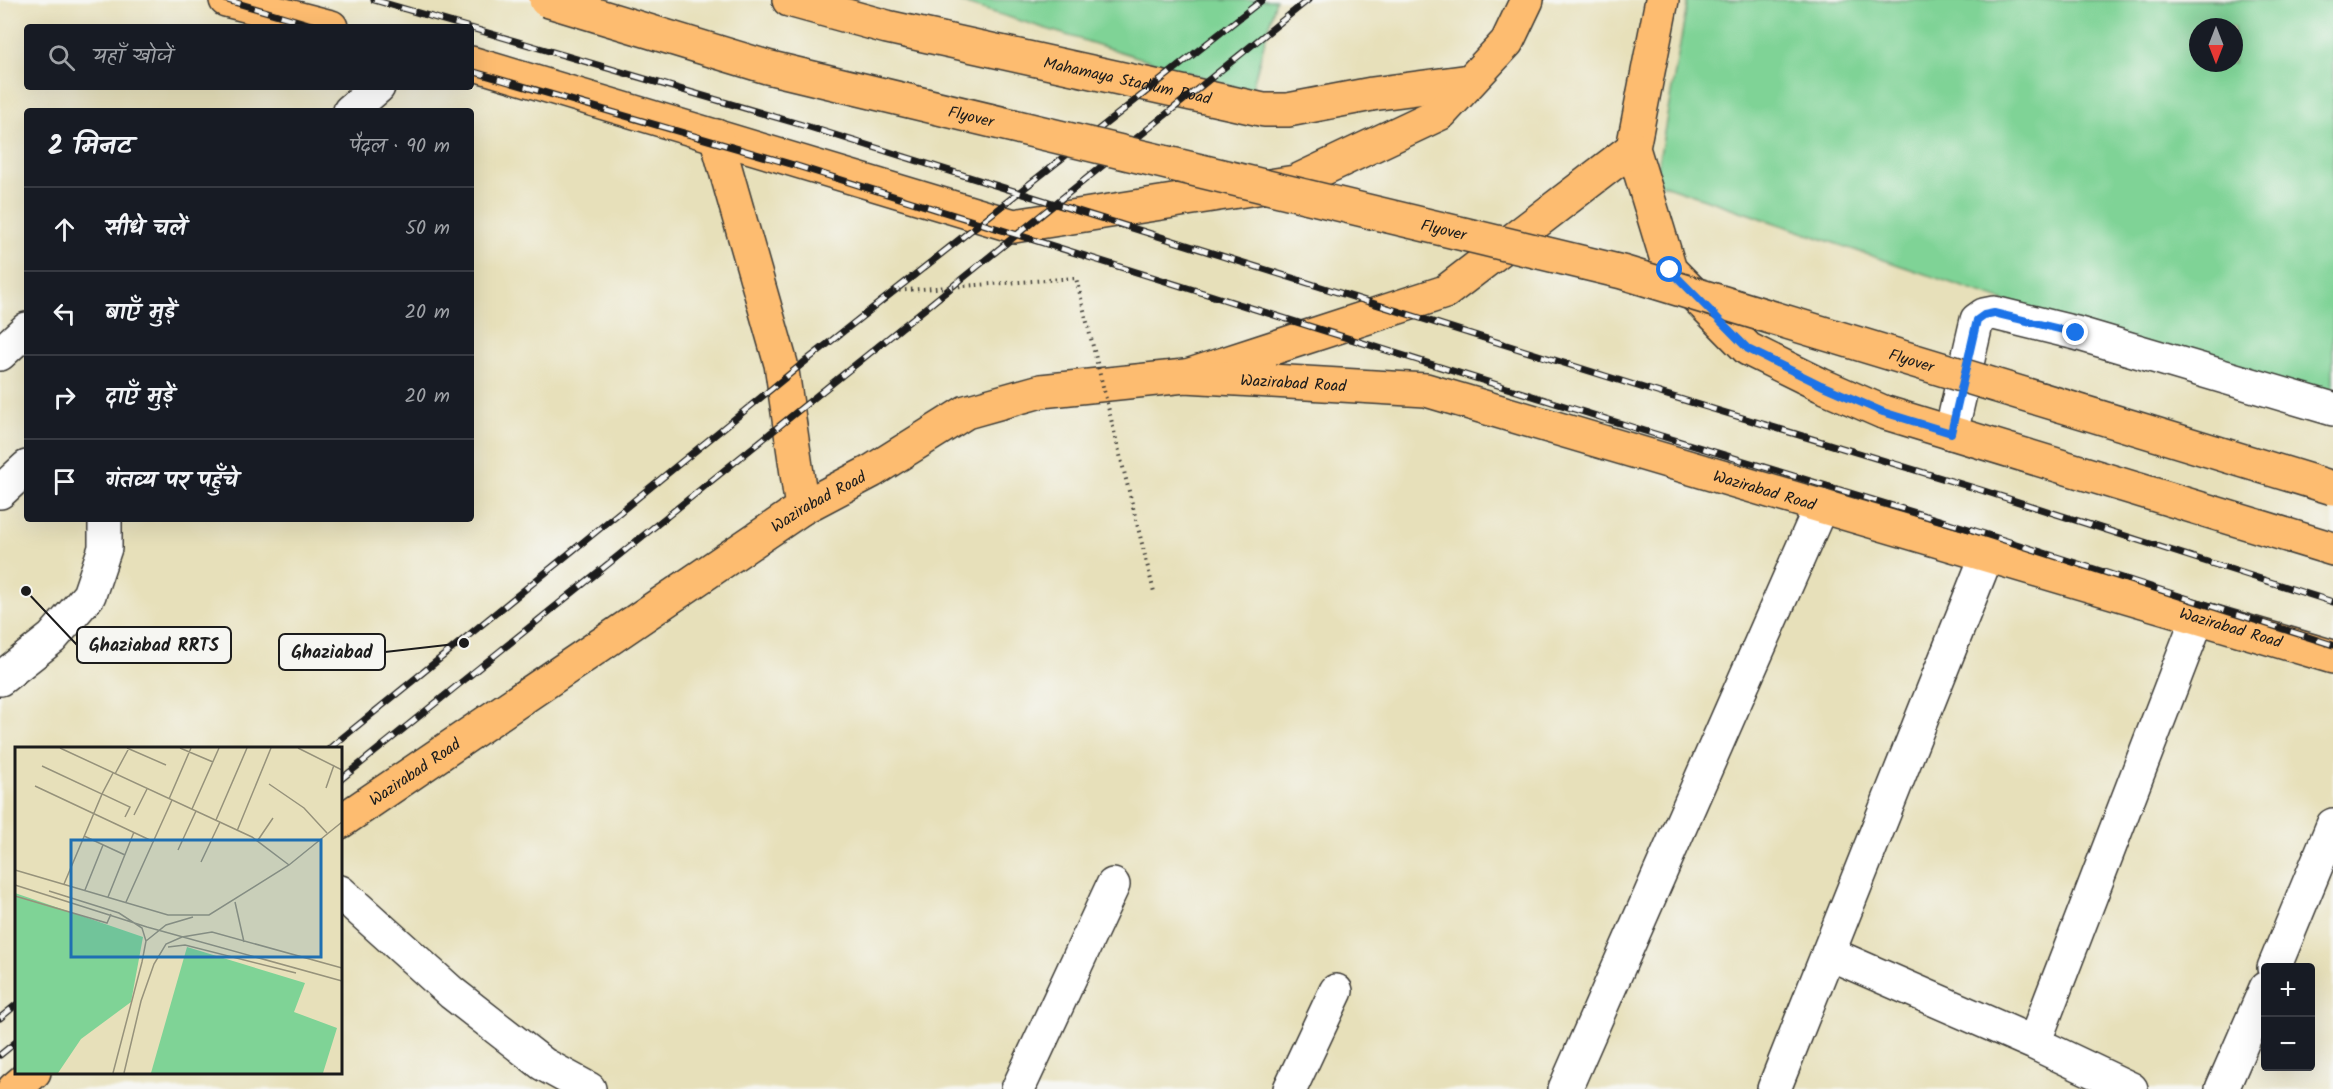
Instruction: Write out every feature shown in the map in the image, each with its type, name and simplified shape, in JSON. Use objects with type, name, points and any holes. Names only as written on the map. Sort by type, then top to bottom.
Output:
[{"type":"main road","points":[[226,0],[319,24]]},
{"type":"main road","name":"Flyover","points":[[546,0],[767,67],[1622,272],[2333,488]]},
{"type":"main road","name":"Mahamaya Stadium Road","points":[[789,0],[887,27],[1264,110],[1296,109],[1372,94],[1470,81]]},
{"type":"main road","points":[[474,64],[1014,226],[1296,182],[1441,113],[1507,42],[1527,0]]},
{"type":"main road","points":[[1662,0],[1633,148],[1670,270],[1748,349],[1883,412],[2333,549]]},
{"type":"main road","points":[[716,136],[781,364],[802,508]]},
{"type":"main road","points":[[1185,376],[1445,292],[1633,148]]},
{"type":"main road","name":"Wazirabad Road","points":[[342,821],[802,508],[872,471],[966,412],[1041,391],[1185,376],[1426,390],[2333,657]]},
{"type":"main road","points":[[14,1089],[32,1074]]},
{"type":"street","points":[[354,108],[374,90]]},
{"type":"street","points":[[1951,433],[1977,320],[1984,315],[1994,313],[2076,333],[2333,409]]},
{"type":"street","points":[[0,354],[24,332]]},
{"type":"street","points":[[0,492],[24,470]]},
{"type":"street","points":[[1576,1086],[1821,506]]},
{"type":"street","points":[[0,679],[52,638],[89,595],[105,548],[105,522]]},
{"type":"street","points":[[1774,1089],[1987,555]]},
{"type":"street","points":[[2034,1043],[2198,617]]},
{"type":"street","points":[[2276,963],[2333,825]]},
{"type":"street","points":[[1018,1089],[1113,885]]},
{"type":"street","points":[[342,894],[461,1000],[543,1064],[589,1089]]},
{"type":"street","points":[[1828,953],[2034,1043],[2131,1089]]},
{"type":"street","points":[[1290,1089],[1336,991]]},
{"type":"street","points":[[2222,1089],[2261,997]]},
{"type":"path","points":[[893,291],[1076,278],[1154,592]]},
{"type":"green space","points":[[953,0],[1276,0],[1251,92]]},
{"type":"green space","points":[[1688,0],[2333,0],[2333,413],[1655,182]]},
{"type":"railway","points":[[227,0],[309,24]]},
{"type":"railway","points":[[374,0],[457,24]]},
{"type":"railway","points":[[331,747],[802,364],[1262,0]]},
{"type":"railway","points":[[342,778],[1308,0]]},
{"type":"railway","points":[[474,29],[806,126],[1647,389],[1981,490],[2333,602]]},
{"type":"railway","points":[[474,72],[794,165],[1635,428],[1969,529],[2333,645]]},
{"type":"railway","points":[[0,1018],[15,1006]]},
{"type":"railway","points":[[0,1055],[15,1043]]},
{"type":"place","name":"Ghaziabad RRTS","points":[[26,591]]},
{"type":"place","name":"Ghaziabad","points":[[464,643]]},
{"type":"route","points":[[1670,270],[1748,349],[1883,412],[1951,433],[1977,320],[1984,315],[1994,313],[2076,333]]}]
